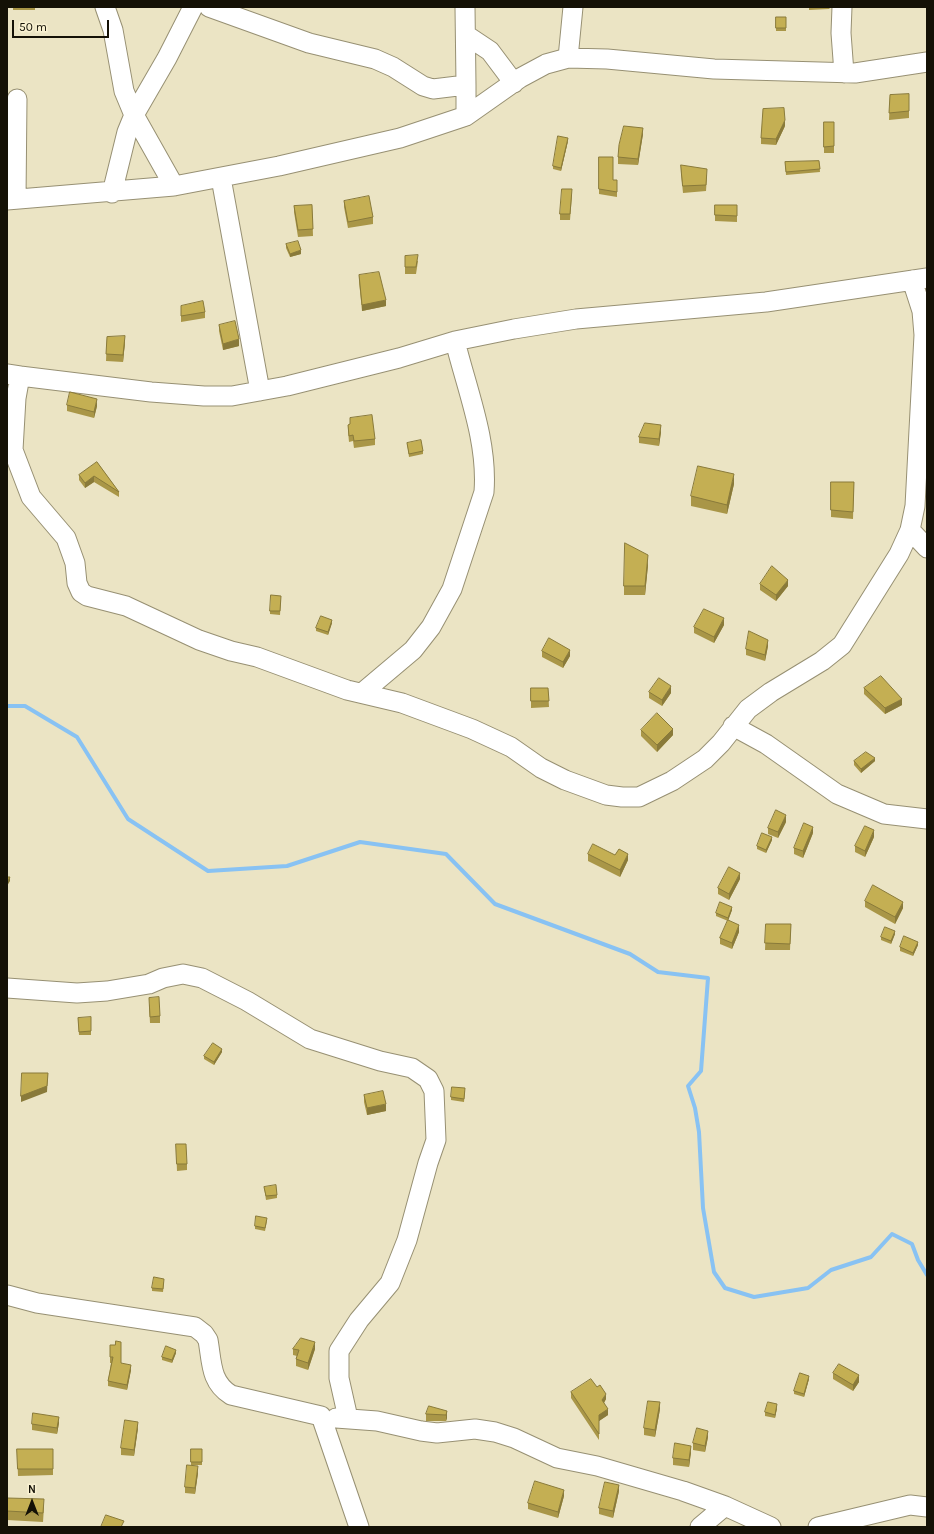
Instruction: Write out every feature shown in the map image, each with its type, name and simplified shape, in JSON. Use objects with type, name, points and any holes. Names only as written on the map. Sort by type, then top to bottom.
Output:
[{"type":"street","points":[[104,7],[113,30],[124,91],[134,115],[174,186]]},
{"type":"street","points":[[112,193],[127,132],[134,115],[168,58],[193,7]]},
{"type":"street","points":[[209,7],[309,43],[375,59],[393,66],[422,86],[434,89],[466,85]]},
{"type":"street","points":[[465,7],[466,116]]},
{"type":"street","points":[[568,58],[573,7]]},
{"type":"street","points":[[842,7],[841,33],[844,73]]},
{"type":"street","points":[[466,34],[490,51],[514,83]]},
{"type":"street","points":[[17,99],[11,199],[112,193],[174,186],[221,178],[400,138],[466,116],[514,83],[546,64],[568,58],[607,59],[657,65],[714,69],[844,73],[899,67],[927,62]]},
{"type":"street","points":[[221,178],[260,391]]},
{"type":"street","points":[[919,279],[924,335],[915,506],[910,530],[899,554],[842,645],[822,661],[771,692],[748,709],[721,743],[705,760],[672,780],[639,797],[606,795],[565,780],[541,768],[511,747],[472,729],[402,703],[347,690],[257,657],[231,652],[205,642],[126,606],[87,596],[81,592],[77,582],[74,556],[66,538],[31,497],[12,450],[16,398],[13,375],[191,395],[232,396],[260,391],[383,362],[483,334],[576,320],[766,302],[919,279]]},
{"type":"street","points":[[362,693],[413,650],[432,627],[452,589],[484,492],[485,479],[478,430],[455,341]]},
{"type":"street","points":[[910,530],[927,548]]},
{"type":"street","points":[[733,726],[766,744],[838,794],[884,814],[927,819]]},
{"type":"street","points":[[7,988],[77,993],[107,991],[148,984],[177,974],[190,975],[202,978],[247,1001],[310,1039],[380,1061],[412,1068],[428,1079],[434,1091],[436,1140],[428,1163],[407,1240],[390,1282],[359,1320],[339,1351],[339,1378],[348,1418]]},
{"type":"street","points":[[7,1295],[37,1302],[195,1327],[204,1334],[208,1340],[215,1381],[222,1389],[231,1395],[321,1416],[377,1421],[421,1431],[438,1433],[475,1429],[495,1432],[514,1438],[557,1458],[597,1466],[682,1491],[725,1506],[771,1527]]},
{"type":"street","points":[[321,1416],[359,1527]]},
{"type":"street","points":[[818,1527],[910,1505],[927,1507]]},
{"type":"street","points":[[700,1527],[725,1506]]},
{"type":"building","points":[[776,17],[786,17],[786,28],[776,28]]},
{"type":"building","points":[[909,94],[909,111],[889,113],[890,95]]},
{"type":"building","points":[[784,108],[785,120],[776,139],[761,138],[763,109]]},
{"type":"building","points":[[824,122],[834,122],[834,146],[824,147]]},
{"type":"building","points":[[624,126],[643,128],[638,159],[618,157],[619,145]]},
{"type":"building","points":[[558,136],[568,138],[561,168],[553,166]]},
{"type":"building","points":[[599,157],[613,157],[613,180],[617,180],[617,192],[599,189]]},
{"type":"building","points":[[819,161],[820,169],[786,172],[785,162]]},
{"type":"building","points":[[681,165],[707,169],[706,185],[683,186]]},
{"type":"building","points":[[562,189],[572,189],[570,214],[560,214]]},
{"type":"building","points":[[369,196],[373,217],[348,222],[344,201]]},
{"type":"building","points":[[312,205],[313,229],[298,230],[294,206]]},
{"type":"building","points":[[715,205],[737,205],[737,216],[715,215]]},
{"type":"building","points":[[298,241],[301,250],[290,254],[286,244]]},
{"type":"building","points":[[418,255],[416,267],[405,267],[405,256]]},
{"type":"building","points":[[379,272],[386,300],[362,305],[359,275]]},
{"type":"building","points":[[203,301],[205,312],[181,316],[181,306]]},
{"type":"building","points":[[235,321],[239,339],[223,344],[219,325]]},
{"type":"building","points":[[125,336],[123,355],[106,354],[107,337]]},
{"type":"building","points":[[70,392],[97,399],[94,412],[67,405]]},
{"type":"building","points":[[372,415],[375,439],[354,441],[353,435],[349,436],[348,425],[350,424],[350,418]]},
{"type":"building","points":[[645,423],[661,425],[659,439],[639,437]]},
{"type":"building","points":[[421,440],[423,451],[409,454],[407,443]]},
{"type":"building","points":[[97,462],[119,492],[94,476],[85,483],[79,475]]},
{"type":"building","points":[[698,466],[734,474],[727,505],[691,496]]},
{"type":"building","points":[[831,482],[854,482],[853,512],[831,510]]},
{"type":"building","points":[[625,543],[648,555],[645,586],[624,586]]},
{"type":"building","points":[[772,566],[788,580],[776,595],[760,584]]},
{"type":"building","points":[[271,595],[281,596],[280,611],[270,611]]},
{"type":"building","points":[[704,609],[724,618],[714,637],[694,627]]},
{"type":"building","points":[[321,616],[332,620],[328,632],[316,628]]},
{"type":"building","points":[[749,631],[768,640],[765,655],[746,649]]},
{"type":"building","points":[[549,638],[570,650],[563,662],[542,651]]},
{"type":"building","points":[[881,676],[902,699],[885,708],[864,688]]},
{"type":"building","points":[[659,678],[671,686],[662,700],[649,692]]},
{"type":"building","points":[[531,688],[548,688],[549,701],[531,701]]},
{"type":"building","points":[[657,713],[673,729],[657,745],[641,730]]},
{"type":"building","points":[[866,752],[875,758],[861,769],[854,761]]},
{"type":"building","points":[[776,810],[786,815],[778,832],[768,828]]},
{"type":"building","points":[[804,823],[813,827],[803,851],[794,848]]},
{"type":"building","points":[[865,826],[874,830],[865,851],[855,846]]},
{"type":"building","points":[[762,833],[772,837],[766,850],[757,846]]},
{"type":"building","points":[[593,844],[615,855],[619,849],[628,854],[620,870],[588,854]]},
{"type":"building","points":[[729,867],[740,873],[729,894],[718,888]]},
{"type":"building","points":[[873,885],[903,902],[895,917],[865,901]]},
{"type":"building","points":[[720,902],[732,907],[728,918],[716,913]]},
{"type":"building","points":[[728,920],[739,925],[732,943],[720,938]]},
{"type":"building","points":[[766,924],[791,924],[790,944],[765,943]]},
{"type":"building","points":[[885,927],[895,931],[891,941],[881,937]]},
{"type":"building","points":[[904,936],[918,942],[913,953],[900,947]]},
{"type":"building","points":[[159,997],[160,1016],[150,1017],[149,998]]},
{"type":"building","points":[[91,1017],[91,1031],[79,1032],[78,1018]]},
{"type":"building","points":[[213,1043],[222,1049],[214,1062],[204,1056]]},
{"type":"building","points":[[22,1073],[48,1073],[47,1086],[21,1096]]},
{"type":"building","points":[[452,1087],[465,1088],[464,1099],[451,1097]]},
{"type":"building","points":[[383,1091],[386,1104],[367,1108],[364,1095]]},
{"type":"building","points":[[176,1144],[186,1144],[187,1164],[177,1164]]},
{"type":"building","points":[[276,1185],[277,1195],[266,1196],[264,1187]]},
{"type":"building","points":[[256,1216],[267,1218],[265,1228],[255,1226]]},
{"type":"building","points":[[154,1277],[164,1279],[163,1289],[152,1288]]},
{"type":"building","points":[[301,1338],[315,1342],[308,1363],[296,1359],[299,1350],[293,1349]]},
{"type":"building","points":[[116,1341],[121,1342],[121,1363],[131,1365],[127,1385],[108,1381],[113,1357],[110,1357],[110,1345],[115,1345]]},
{"type":"building","points":[[166,1346],[176,1350],[172,1360],[162,1357]]},
{"type":"building","points":[[839,1364],[859,1375],[853,1385],[833,1373]]},
{"type":"building","points":[[800,1373],[809,1376],[804,1394],[794,1391]]},
{"type":"building","points":[[591,1379],[597,1387],[600,1385],[606,1394],[602,1400],[608,1409],[599,1415],[599,1434],[571,1392]]},
{"type":"building","points":[[648,1401],[660,1402],[655,1430],[644,1428]]},
{"type":"building","points":[[768,1402],[777,1404],[775,1415],[765,1412]]},
{"type":"building","points":[[429,1406],[447,1411],[446,1415],[426,1414]]},
{"type":"building","points":[[33,1413],[59,1417],[57,1428],[32,1424]]},
{"type":"building","points":[[125,1420],[138,1422],[134,1450],[121,1448]]},
{"type":"building","points":[[697,1428],[708,1431],[705,1446],[693,1443]]},
{"type":"building","points":[[675,1443],[691,1446],[689,1460],[673,1458]]},
{"type":"building","points":[[17,1449],[53,1449],[53,1469],[18,1469]]},
{"type":"building","points":[[191,1449],[202,1449],[202,1462],[191,1462]]},
{"type":"building","points":[[187,1465],[198,1466],[195,1488],[185,1487]]},
{"type":"building","points":[[535,1481],[564,1490],[558,1512],[528,1503]]},
{"type":"building","points":[[605,1482],[619,1485],[613,1511],[599,1508]]},
{"type":"building","points":[[7,1498],[44,1499],[43,1513],[7,1511]]},
{"type":"building","points":[[106,1515],[124,1521],[121,1527],[101,1527]]},
{"type":"waterway","points":[[7,706],[25,706],[77,737],[128,819],[208,871],[287,866],[360,842],[446,854],[495,904],[630,954],[658,972],[708,978],[701,1071],[688,1086],[695,1108],[699,1132],[703,1208],[714,1272],[725,1288],[754,1297],[808,1288],[831,1270],[871,1257],[892,1234],[912,1244],[918,1260],[927,1275]]}]
